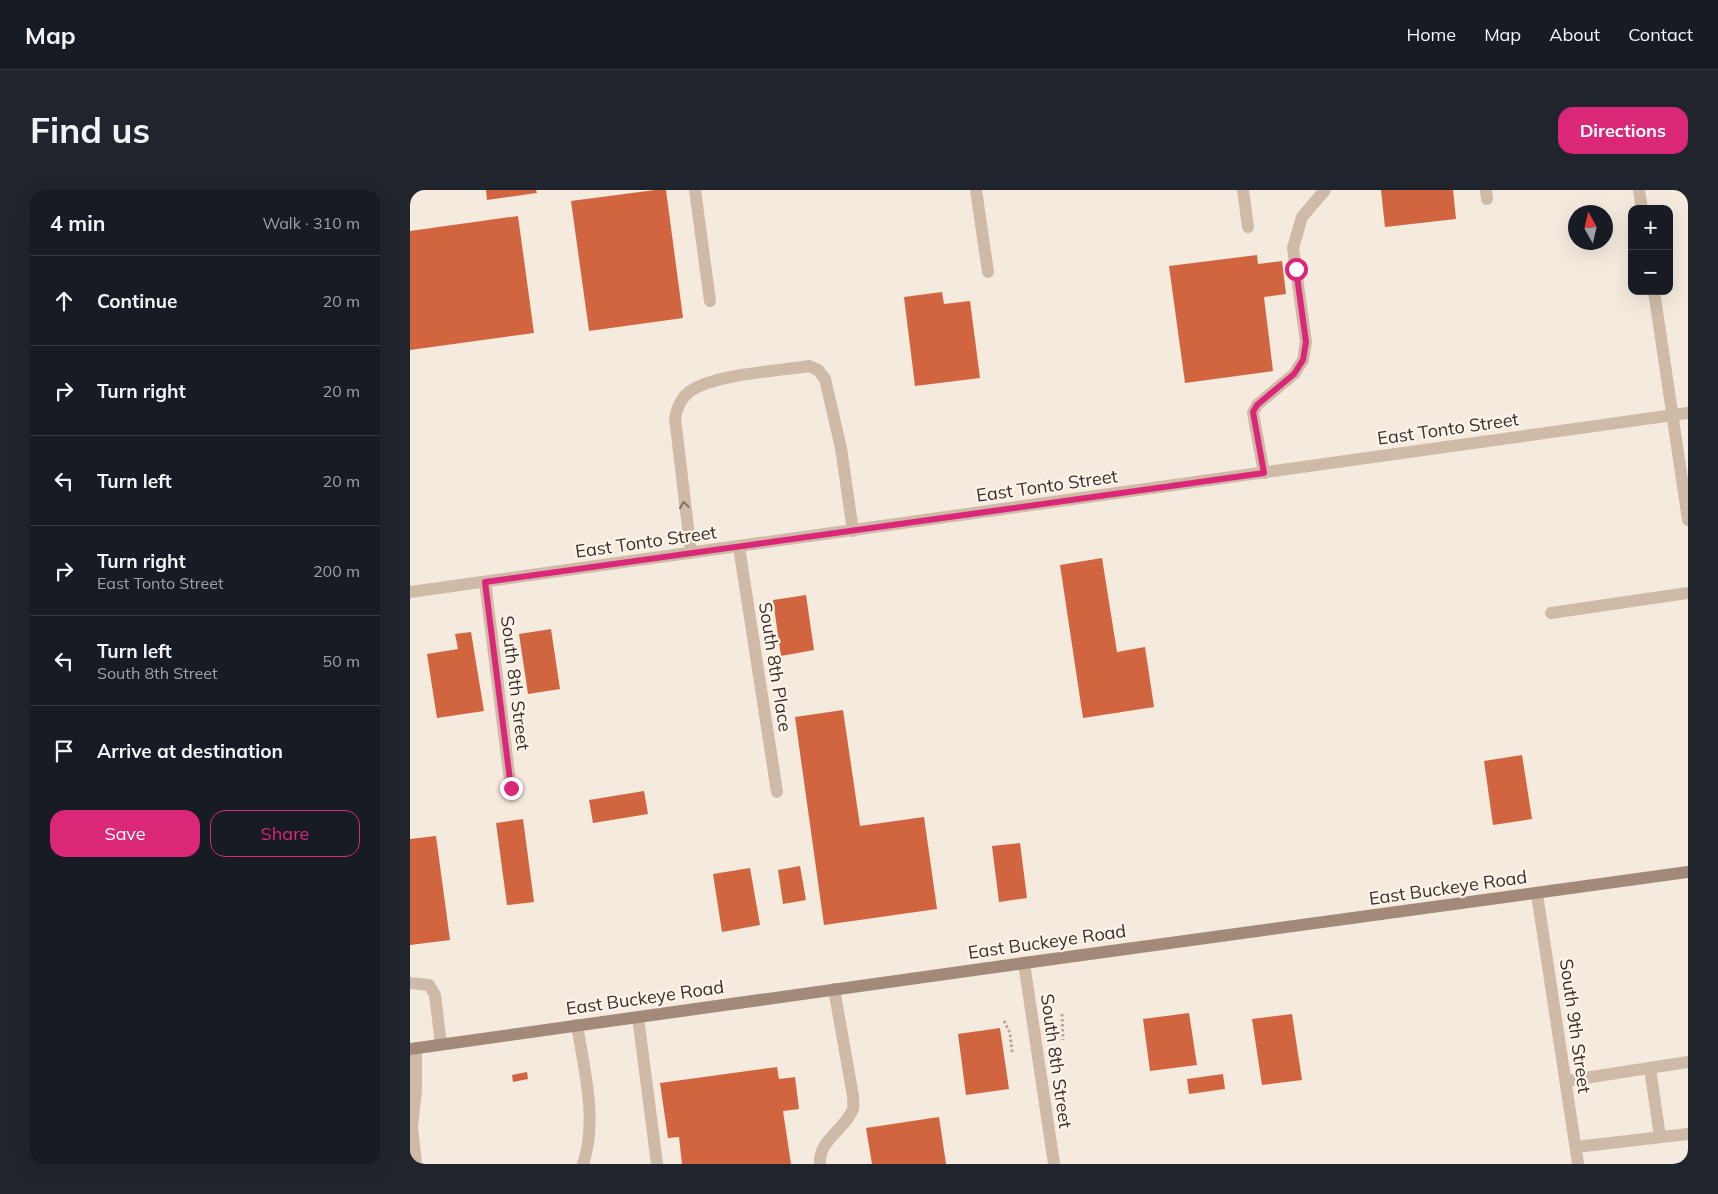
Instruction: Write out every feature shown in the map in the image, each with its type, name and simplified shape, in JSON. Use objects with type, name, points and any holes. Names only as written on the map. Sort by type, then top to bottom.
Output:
[{"type":"main road","name":"East Buckeye Road","points":[[413,1048],[1688,872]]},
{"type":"street","points":[[694,190],[710,301]]},
{"type":"street","points":[[976,190],[988,272]]},
{"type":"street","points":[[1243,190],[1248,227]]},
{"type":"street","points":[[1264,473],[1253,412],[1257,405],[1294,374],[1303,360],[1306,342],[1293,248],[1302,217],[1325,190]]},
{"type":"street","points":[[1639,190],[1641,205]]},
{"type":"street","points":[[1655,295],[1674,415],[1688,520]]},
{"type":"street","points":[[691,553],[674,418],[679,404],[689,392],[718,380],[809,366],[818,370],[826,379],[841,448],[852,531]]},
{"type":"street","name":"East Tonto Street","points":[[410,592],[1688,414]]},
{"type":"street","name":"South 8th Place","points":[[739,547],[777,792]]},
{"type":"street","name":"South 8th Street","points":[[485,582],[511,788]]},
{"type":"street","points":[[1551,613],[1688,593]]},
{"type":"street","name":"South 9th Street","points":[[1538,894],[1578,1164]]},
{"type":"street","name":"South 8th Street","points":[[1024,963],[1054,1164]]},
{"type":"street","points":[[410,984],[430,985],[434,995],[441,1044]]},
{"type":"street","points":[[820,1164],[826,1143],[846,1120],[853,1108],[853,1096],[834,989]]},
{"type":"street","points":[[638,1016],[657,1164]]},
{"type":"street","points":[[578,1025],[588,1102],[590,1138],[583,1164]]},
{"type":"street","points":[[413,1048],[416,1090],[412,1127],[416,1164]]},
{"type":"street","points":[[1566,1081],[1688,1062]]},
{"type":"street","points":[[1650,1068],[1660,1137]]},
{"type":"street","points":[[1576,1147],[1688,1134]]},
{"type":"path","points":[[1062,1014],[1063,1040]]},
{"type":"path","points":[[1004,1021],[1010,1034],[1012,1052]]},
{"type":"building","points":[[486,190],[536,190],[537,193],[487,200]]},
{"type":"building","points":[[666,190],[683,318],[589,331],[571,201]]},
{"type":"building","points":[[1381,190],[1453,190],[1456,219],[1385,227]]},
{"type":"building","points":[[518,216],[534,333],[410,350],[410,231]]},
{"type":"building","points":[[1257,255],[1258,264],[1282,261],[1286,294],[1264,297],[1273,371],[1185,383],[1169,266]]},
{"type":"building","points":[[942,292],[944,304],[970,301],[980,378],[915,386],[904,297]]},
{"type":"building","points":[[1102,558],[1117,652],[1145,647],[1154,707],[1083,718],[1060,565]]},
{"type":"building","points":[[806,595],[814,650],[781,656],[773,600]]},
{"type":"building","points":[[551,629],[560,689],[528,694],[519,634]]},
{"type":"building","points":[[471,632],[484,711],[437,718],[427,654],[458,649],[455,634]]},
{"type":"building","points":[[843,710],[860,826],[924,817],[937,909],[824,925],[795,717]]},
{"type":"building","points":[[1522,755],[1532,819],[1493,825],[1484,761]]},
{"type":"building","points":[[644,791],[648,814],[593,823],[589,800]]},
{"type":"building","points":[[523,819],[534,902],[507,905],[496,823]]},
{"type":"building","points":[[436,836],[450,940],[410,945],[410,839]]},
{"type":"building","points":[[1020,843],[1027,898],[999,902],[992,846]]},
{"type":"building","points":[[800,866],[806,900],[783,904],[778,870]]},
{"type":"building","points":[[750,868],[760,925],[722,932],[713,874]]},
{"type":"building","points":[[1189,1013],[1197,1065],[1150,1071],[1143,1019]]},
{"type":"building","points":[[1292,1014],[1302,1080],[1262,1085],[1252,1019]]},
{"type":"building","points":[[1000,1028],[1009,1089],[966,1095],[958,1034]]},
{"type":"building","points":[[777,1067],[779,1079],[795,1077],[799,1109],[783,1111],[791,1164],[682,1164],[679,1137],[668,1138],[660,1083]]},
{"type":"building","points":[[527,1072],[528,1079],[513,1082],[512,1075]]},
{"type":"building","points":[[1223,1074],[1225,1089],[1189,1094],[1187,1079]]},
{"type":"building","points":[[939,1117],[946,1164],[872,1164],[866,1128]]},
{"type":"route","points":[[511,788],[485,582],[1264,473],[1253,412],[1257,405],[1272,391],[1294,374],[1303,360],[1306,342],[1296,269]]}]
